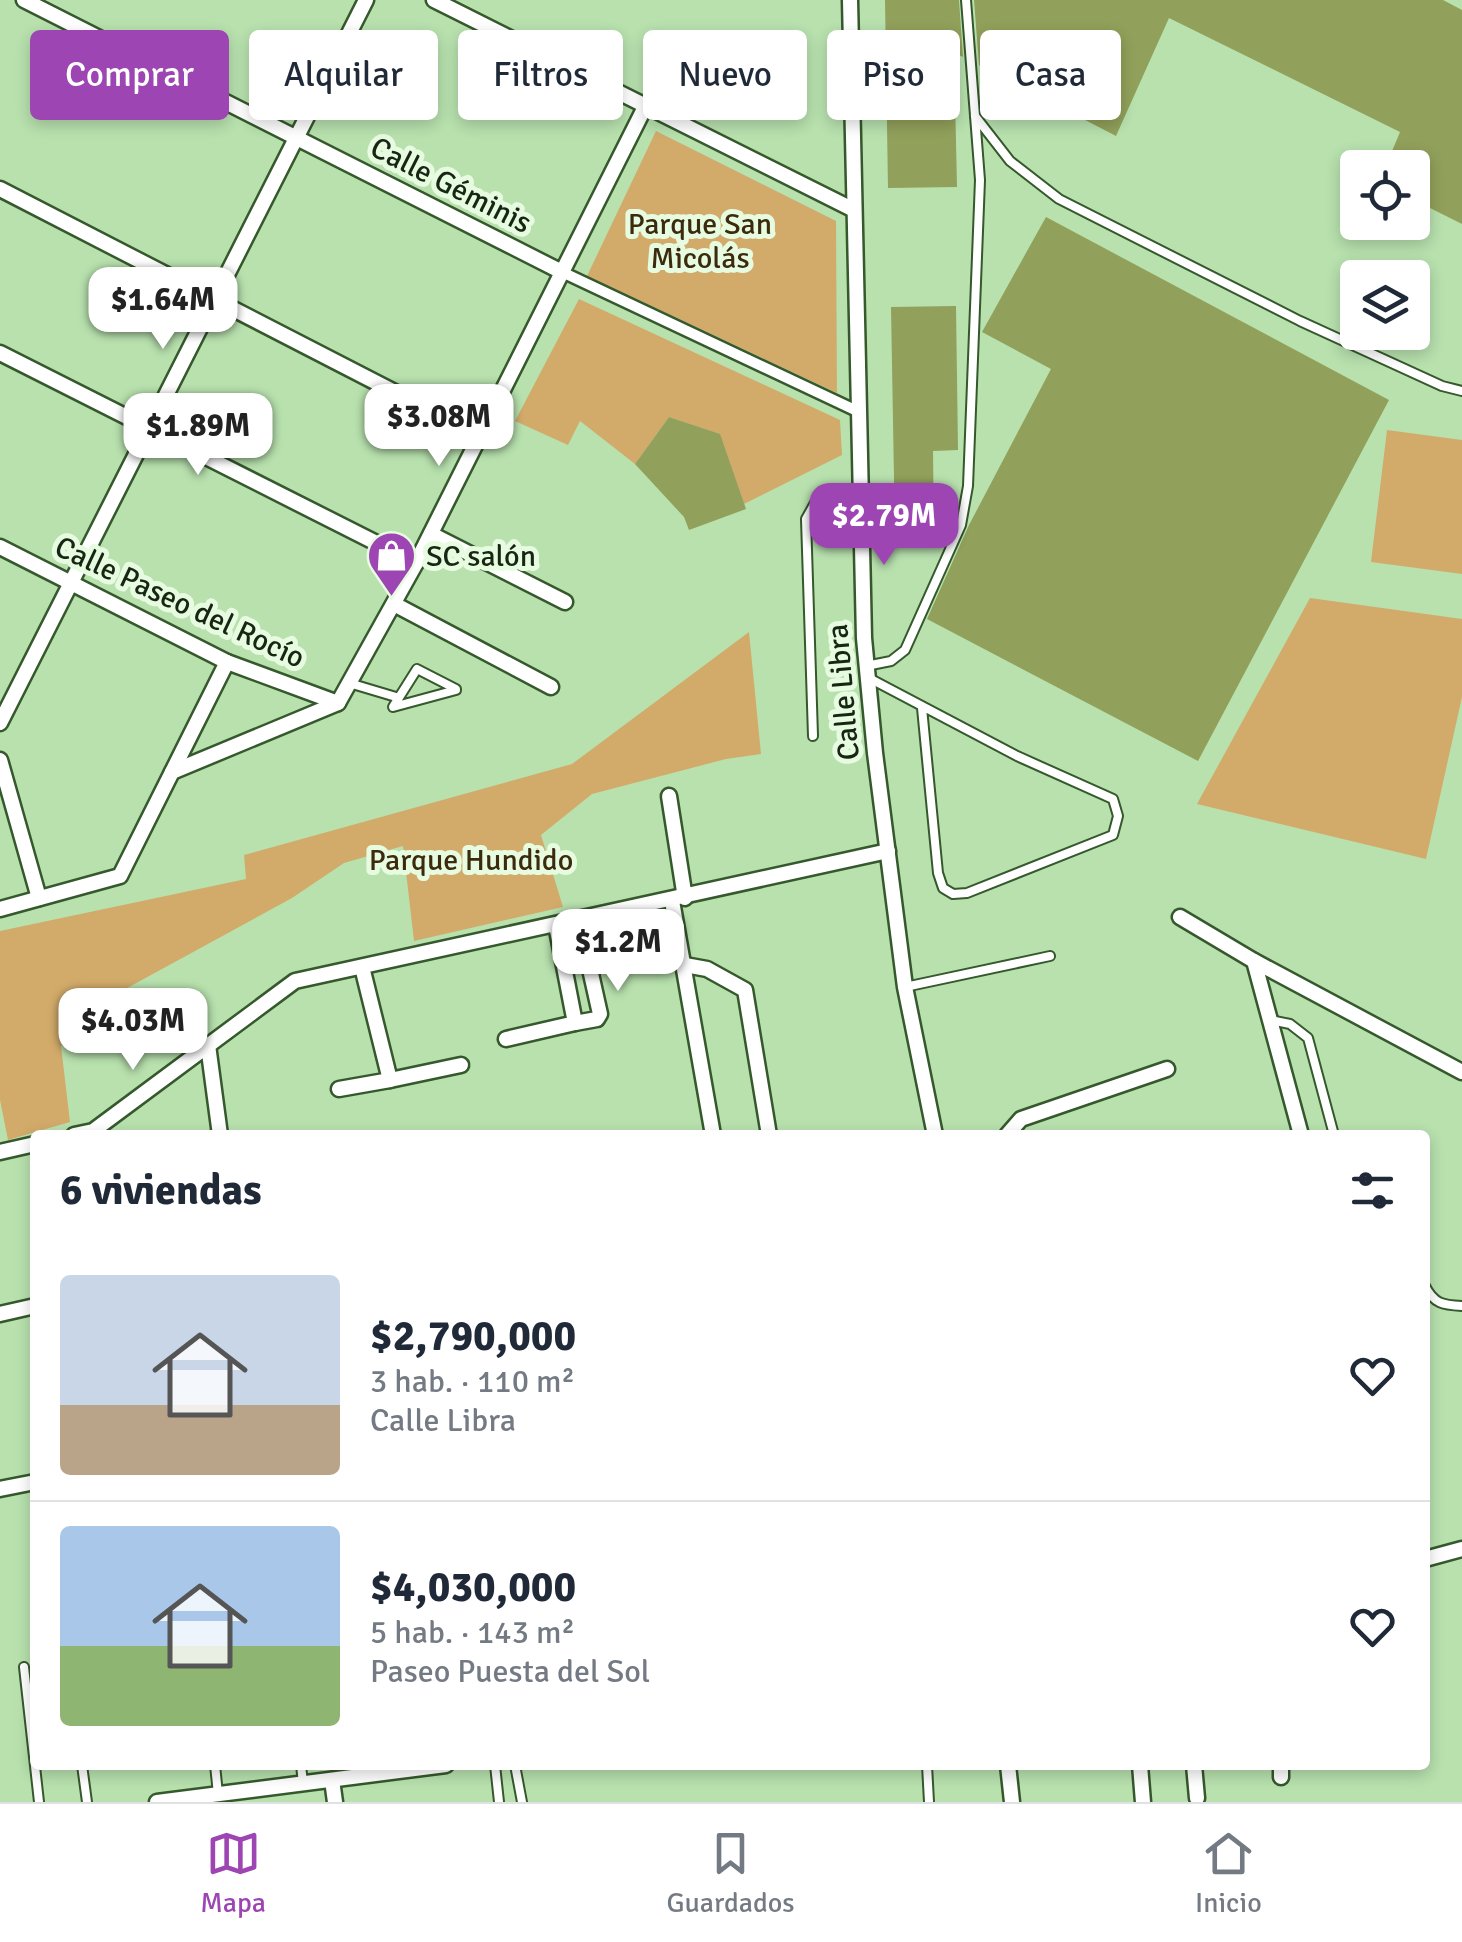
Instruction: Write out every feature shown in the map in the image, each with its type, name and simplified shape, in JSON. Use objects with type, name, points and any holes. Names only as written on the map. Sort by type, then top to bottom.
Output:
[{"type":"street","name":"Calle Géminis","points":[[24,0],[562,272],[857,411]]},
{"type":"street","points":[[0,724],[366,0]]},
{"type":"street","points":[[434,0],[643,104]]},
{"type":"street","name":"Calle Libra","points":[[846,2],[867,672],[905,987],[934,1130]]},
{"type":"street","points":[[172,772],[338,704],[431,534],[643,111]]},
{"type":"street","points":[[676,120],[854,210]]},
{"type":"street","points":[[0,188],[480,436]]},
{"type":"street","points":[[0,353],[416,563]]},
{"type":"street","points":[[431,534],[565,602]]},
{"type":"street","name":"Calle Paseo del Rocío","points":[[0,547],[227,662],[338,704]]},
{"type":"street","points":[[394,604],[551,686]]},
{"type":"street","points":[[0,909],[120,876],[227,662]]},
{"type":"street","points":[[0,760],[39,898]]},
{"type":"street","points":[[668,796],[685,966],[712,1130]]},
{"type":"street","points":[[93,1130],[295,981],[888,851]]},
{"type":"street","points":[[1180,917],[1254,962],[1462,1072]]},
{"type":"street","points":[[506,1039],[597,1019],[600,1014],[580,920]]},
{"type":"street","points":[[556,925],[575,1024]]},
{"type":"street","points":[[1254,962],[1300,1130]]},
{"type":"street","points":[[362,966],[390,1080]]},
{"type":"street","points":[[685,966],[707,970],[745,990],[768,1130]]},
{"type":"street","points":[[208,1046],[219,1130]]},
{"type":"street","points":[[339,1089],[461,1066]]},
{"type":"street","points":[[1011,1130],[1021,1119],[1168,1069]]},
{"type":"street","points":[[0,1152],[30,1145]]},
{"type":"street","points":[[0,1314],[30,1307]]},
{"type":"street","points":[[0,1490],[30,1483]]},
{"type":"street","points":[[1430,1558],[1462,1549]]},
{"type":"street","points":[[157,1802],[408,1770]]},
{"type":"street","points":[[1009,1770],[1012,1802]]},
{"type":"street","points":[[1140,1770],[1143,1802]]},
{"type":"street","points":[[1195,1770],[1198,1798]]},
{"type":"street","points":[[332,1780],[335,1802]]},
{"type":"lane","points":[[867,672],[905,650],[960,525],[968,486],[980,180],[966,0]]},
{"type":"lane","points":[[975,116],[1010,161],[1059,200],[1300,321],[1462,392]]},
{"type":"lane","points":[[813,736],[806,518],[816,502],[860,487]]},
{"type":"lane","points":[[416,669],[456,689],[395,707],[392,704],[396,697],[416,669]]},
{"type":"lane","points":[[867,672],[922,708],[1112,799],[1118,816],[1112,835],[967,893],[953,894],[943,888],[938,873],[922,708]]},
{"type":"lane","points":[[350,683],[396,697]]},
{"type":"lane","points":[[905,987],[1050,956]]},
{"type":"lane","points":[[1270,1020],[1290,1024],[1308,1038],[1333,1130]]},
{"type":"lane","points":[[1430,1295],[1440,1305],[1462,1306]]},
{"type":"lane","points":[[24,1667],[30,1725]]},
{"type":"lane","points":[[35,1770],[38,1802]]},
{"type":"lane","points":[[83,1770],[87,1802]]},
{"type":"lane","points":[[213,1797],[215,1770]]},
{"type":"lane","points":[[301,1770],[302,1784]]},
{"type":"lane","points":[[495,1770],[499,1802]]},
{"type":"lane","points":[[516,1770],[522,1802]]},
{"type":"lane","points":[[927,1770],[929,1802]]},
{"type":"green space","name":"Parque San Micolás","points":[[656,131],[836,221],[837,393],[587,276]]},
{"type":"green space","points":[[579,299],[840,420],[842,455],[744,504],[719,434],[669,417],[635,464],[580,421],[568,445],[515,421]]},
{"type":"green space","points":[[1387,430],[1462,440],[1462,574],[1371,562]]},
{"type":"green space","points":[[1310,598],[1462,619],[1462,697],[1426,859],[1197,804]]},
{"type":"green space","name":"Parque Hundido","points":[[749,632],[761,754],[726,759],[592,794],[541,835],[563,907],[414,941],[403,846],[344,863],[292,898],[118,993],[92,1029],[61,1046],[70,1122],[30,1130],[30,1134],[8,1140],[0,1100],[0,931],[246,879],[244,855],[572,764]]},
{"type":"building","points":[[885,0],[959,0],[963,57],[960,30],[885,30]]},
{"type":"building","points":[[974,0],[1443,0],[1462,10],[1462,224],[1430,208],[1430,150],[1392,150],[1400,132],[1169,18],[1116,136],[1085,120],[1121,120],[1121,30],[980,30],[979,65]]},
{"type":"building","points":[[887,120],[956,120],[957,187],[888,188]]},
{"type":"building","points":[[1046,217],[1389,400],[1198,761],[927,619],[969,525],[1051,369],[982,332]]},
{"type":"building","points":[[956,306],[958,450],[933,451],[934,533],[895,534],[891,307]]},
{"type":"building","points":[[669,417],[720,434],[746,509],[689,530],[684,517],[635,464]]},
{"type":"place","name":"SC salón","points":[[391,598]]}]
